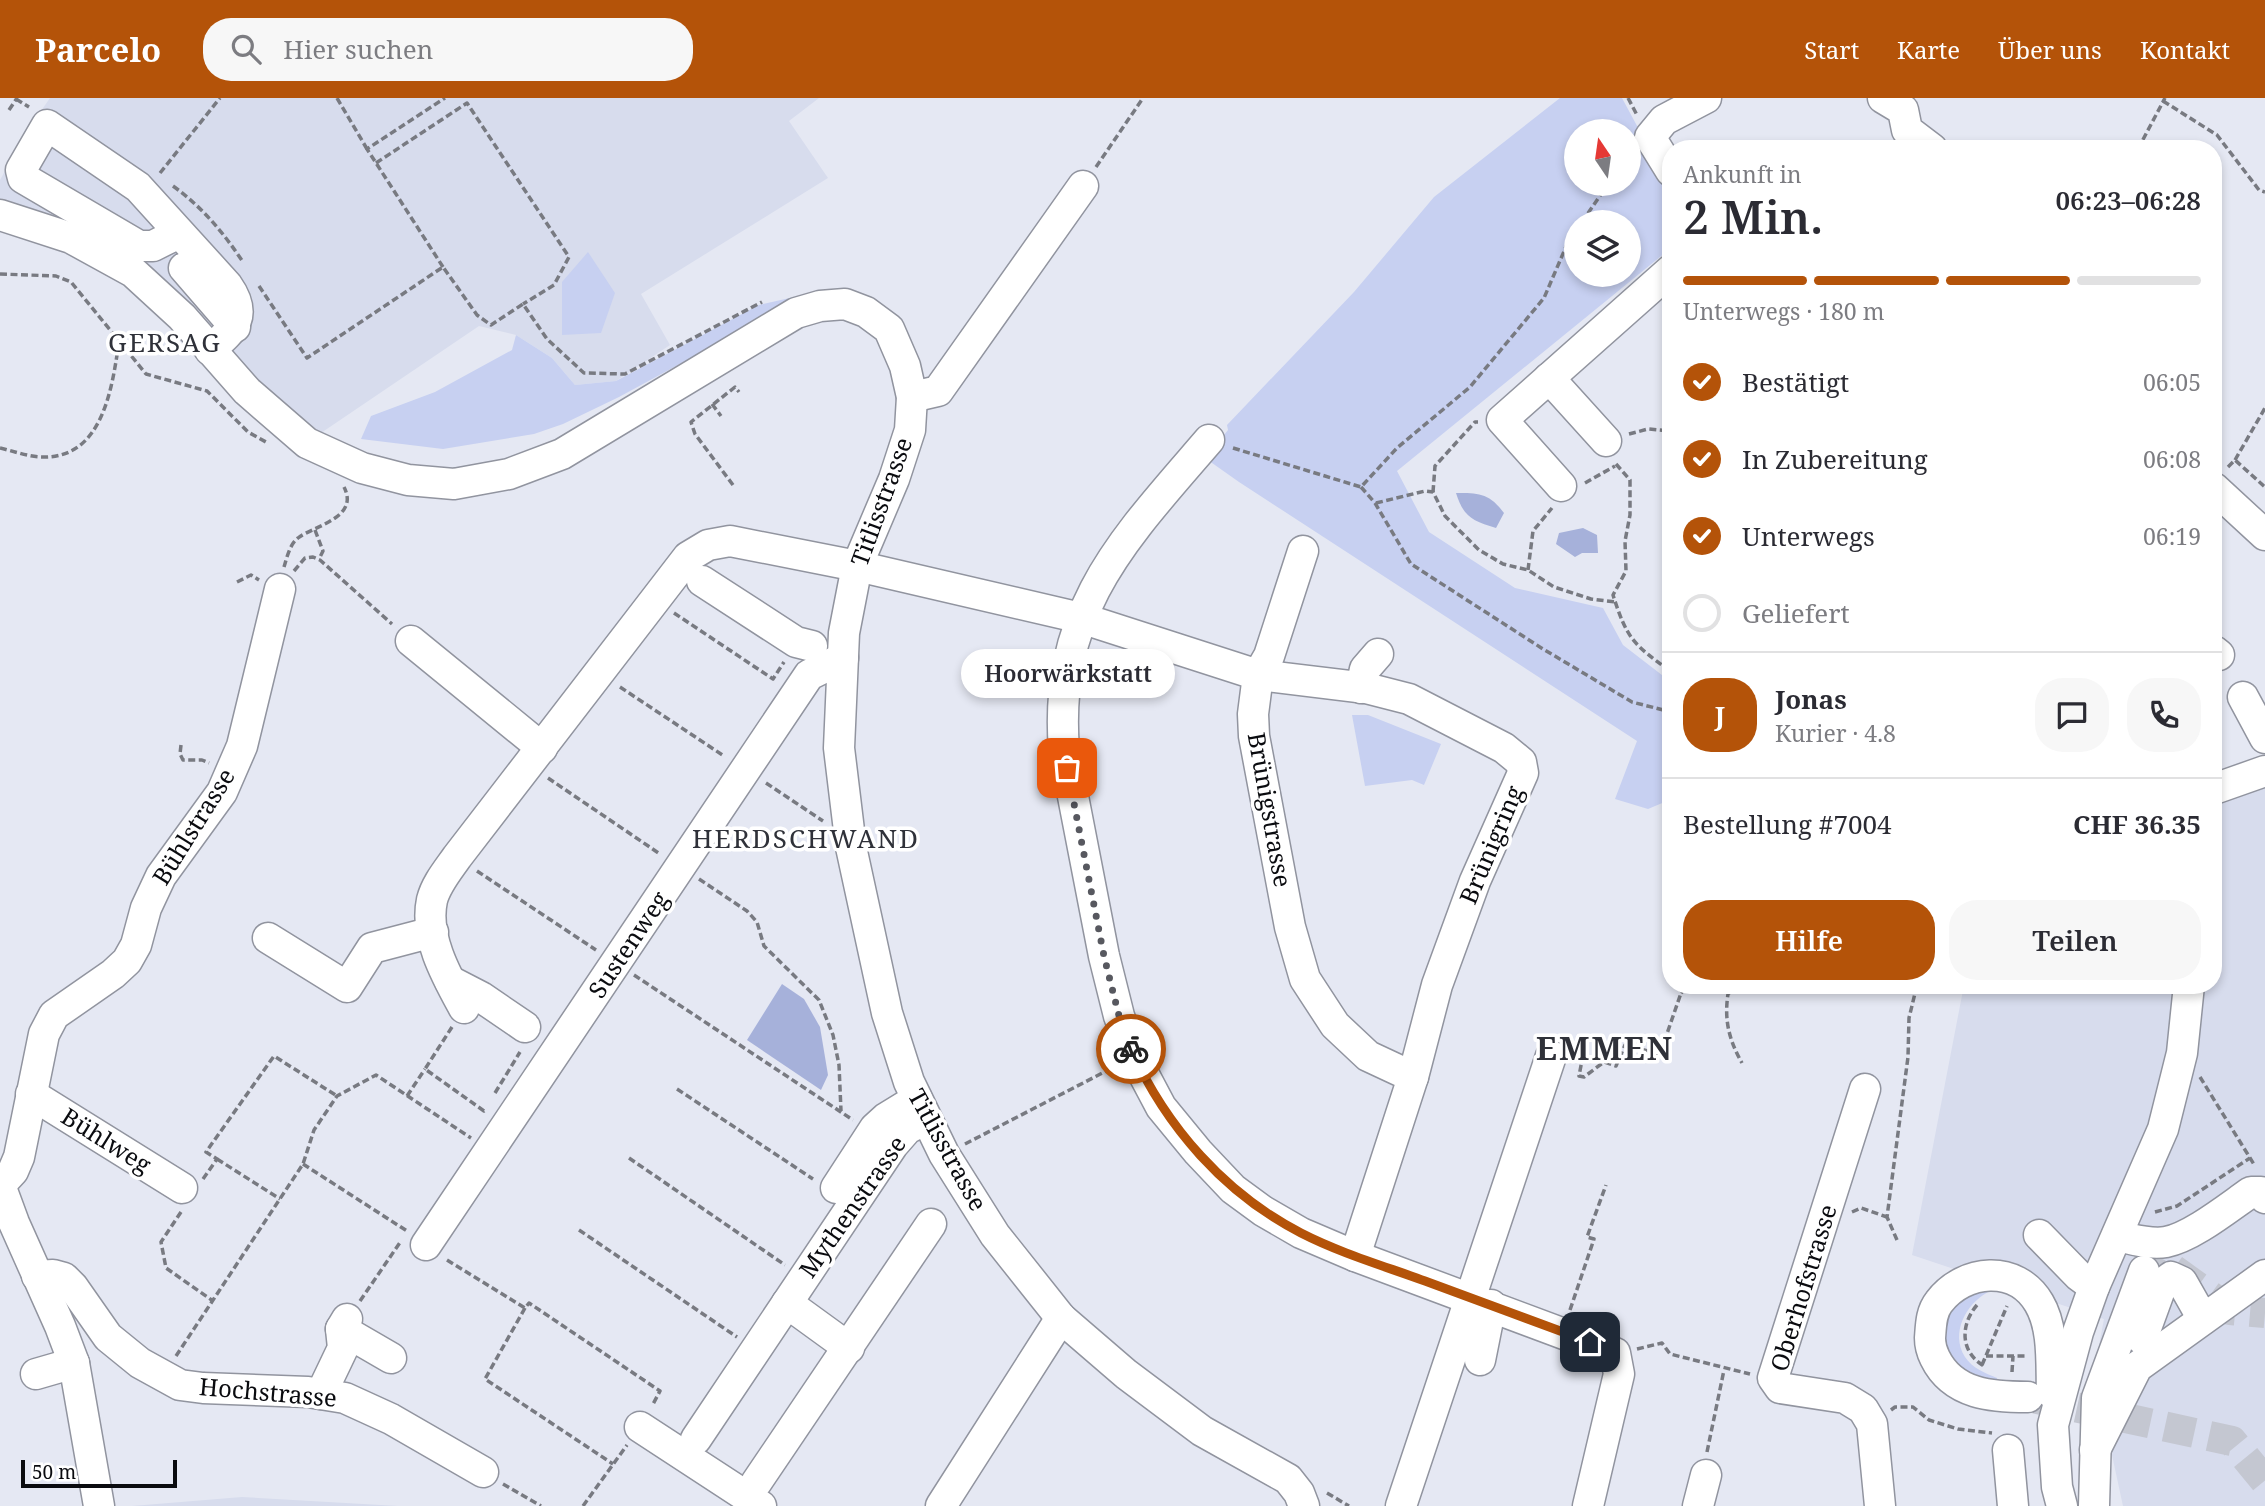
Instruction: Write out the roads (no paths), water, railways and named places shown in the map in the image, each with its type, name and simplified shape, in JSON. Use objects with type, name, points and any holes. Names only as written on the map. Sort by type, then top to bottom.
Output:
[{"type":"street","points":[[1662,156],[1650,137],[1664,120],[1706,98]]},
{"type":"street","points":[[1883,98],[1903,110],[1907,131],[1920,140]]},
{"type":"street","points":[[179,233],[153,247],[139,247],[23,178],[22,170],[47,125],[138,187],[179,233],[234,295],[238,309],[235,327],[209,350]]},
{"type":"street","points":[[912,397],[937,391],[1083,186]]},
{"type":"street","name":"Titlisstrasse","points":[[0,215],[71,237],[133,272],[182,317],[247,391],[307,443],[362,468],[408,480],[454,484],[509,474],[562,454],[796,313],[820,306],[845,304],[866,312],[888,329],[905,366],[912,397],[910,430],[894,479],[857,566],[843,645],[839,748],[851,847],[887,1013],[909,1082],[944,1154],[995,1235],[1061,1318],[1126,1374],[1202,1431],[1288,1479],[1300,1493],[1304,1506]]},
{"type":"street","points":[[184,268],[235,327]]},
{"type":"street","points":[[1561,486],[1502,420],[1662,278]]},
{"type":"street","points":[[1549,378],[1606,440]]},
{"type":"street","points":[[1209,440],[1125,539],[1109,562],[1080,618],[1068,665],[1062,723],[1064,750],[1104,956],[1119,1016],[1134,1056],[1161,1107],[1181,1133],[1233,1189],[1264,1211],[1301,1233],[1354,1256],[1562,1332],[1625,1351],[1588,1506]]},
{"type":"street","points":[[2222,488],[2265,535]]},
{"type":"street","points":[[461,1014],[438,953],[430,918],[432,899],[437,886],[457,857],[540,760],[688,557],[708,545],[730,541],[857,566],[1080,618],[1258,675]]},
{"type":"street","name":"Brünigstrasse","points":[[1303,551],[1269,656],[1258,675],[1253,714],[1254,736],[1290,928],[1305,979],[1335,1025],[1368,1056],[1413,1077]]},
{"type":"street","points":[[702,581],[804,644],[843,645]]},
{"type":"street","name":"Bühlstrasse","points":[[0,1185],[13,1171],[19,1157],[44,1034],[54,1015],[113,974],[127,961],[136,945],[146,908],[161,876],[222,792],[242,746],[280,589]]},
{"type":"street","points":[[411,641],[540,760]]},
{"type":"street","points":[[767,710],[796,664],[804,644]]},
{"type":"street","name":"Sustenweg","points":[[426,1245],[809,675],[843,645]]},
{"type":"street","points":[[1361,688],[1365,669],[1378,654]]},
{"type":"street","name":"Brünigring","points":[[1258,675],[1361,688],[1409,699],[1504,748],[1521,762],[1523,773],[1475,881],[1437,985],[1413,1077]]},
{"type":"street","points":[[2243,698],[2265,738]]},
{"type":"street","points":[[2222,786],[2265,771]]},
{"type":"street","points":[[268,938],[346,987],[372,948],[433,932]]},
{"type":"street","points":[[450,981],[481,997],[525,1036]]},
{"type":"street","points":[[2053,1424],[2078,1332],[2094,1287],[2163,1129],[2182,1053],[2188,994]]},
{"type":"street","points":[[1401,1506],[1480,1301],[1551,1056]]},
{"type":"street","points":[[1354,1256],[1413,1077]]},
{"type":"street","name":"Oberhofstrasse","points":[[1865,1089],[1773,1378],[1780,1388],[1845,1398],[1863,1409],[1872,1424],[1880,1506]]},
{"type":"street","name":"Bühlweg","points":[[31,1094],[189,1193]]},
{"type":"street","points":[[825,1184],[886,1118],[922,1109]]},
{"type":"street","name":"Mythenstrasse","points":[[696,1439],[893,1145],[922,1109]]},
{"type":"street","points":[[2117,1236],[2168,1242],[2183,1217],[2210,1196],[2254,1175]]},
{"type":"street","points":[[0,1185],[7,1225],[37,1276],[74,1363],[99,1506]]},
{"type":"street","points":[[640,1427],[759,1495],[849,1348],[931,1224]]},
{"type":"street","points":[[2039,1235],[2094,1287]]},
{"type":"street","points":[[2200,1313],[2265,1261]]},
{"type":"street","points":[[2093,1506],[2097,1398],[2144,1271]]},
{"type":"street","name":"Hochstrasse","points":[[37,1276],[53,1275],[64,1278],[108,1337],[140,1363],[180,1385],[321,1394],[345,1398],[391,1419],[483,1472]]},
{"type":"street","points":[[2028,1397],[2002,1397],[1965,1389],[1940,1369],[1930,1343],[1931,1321],[1939,1302],[1958,1283],[1987,1275],[2010,1278],[2026,1287],[2039,1303],[2047,1324],[2051,1355],[2057,1488],[2062,1506]]},
{"type":"street","points":[[2140,1353],[2200,1313],[2265,1275]]},
{"type":"street","points":[[2095,1450],[2140,1353],[2162,1284],[2171,1277],[2182,1282],[2200,1313]]},
{"type":"street","points":[[1480,1301],[1481,1360]]},
{"type":"street","name":"Mythenstrasse","points":[[787,1303],[849,1348]]},
{"type":"street","points":[[941,1506],[1061,1318]]},
{"type":"street","points":[[321,1394],[343,1348],[344,1324],[391,1358]]},
{"type":"street","points":[[2078,1332],[2075,1414],[2082,1471],[2093,1506]]},
{"type":"street","points":[[36,1374],[74,1363]]},
{"type":"street","points":[[2003,1442],[2013,1506]]},
{"type":"street","points":[[1699,1506],[1706,1475]]},
{"type":"tunnel","points":[[2144,1271],[2152,1254],[2230,1310],[2265,1313]]},
{"type":"tunnel","points":[[2033,1398],[2232,1441],[2265,1481]]},
{"type":"place","name":"Hoorwärkstatt","points":[[1067,768]]},
{"type":"district","name":"GERSAG","points":[[165,343]]},
{"type":"district","name":"HERDSCHWAND","points":[[806,839]]},
{"type":"district","name":"EMMEN","points":[[1605,1049]]}]
